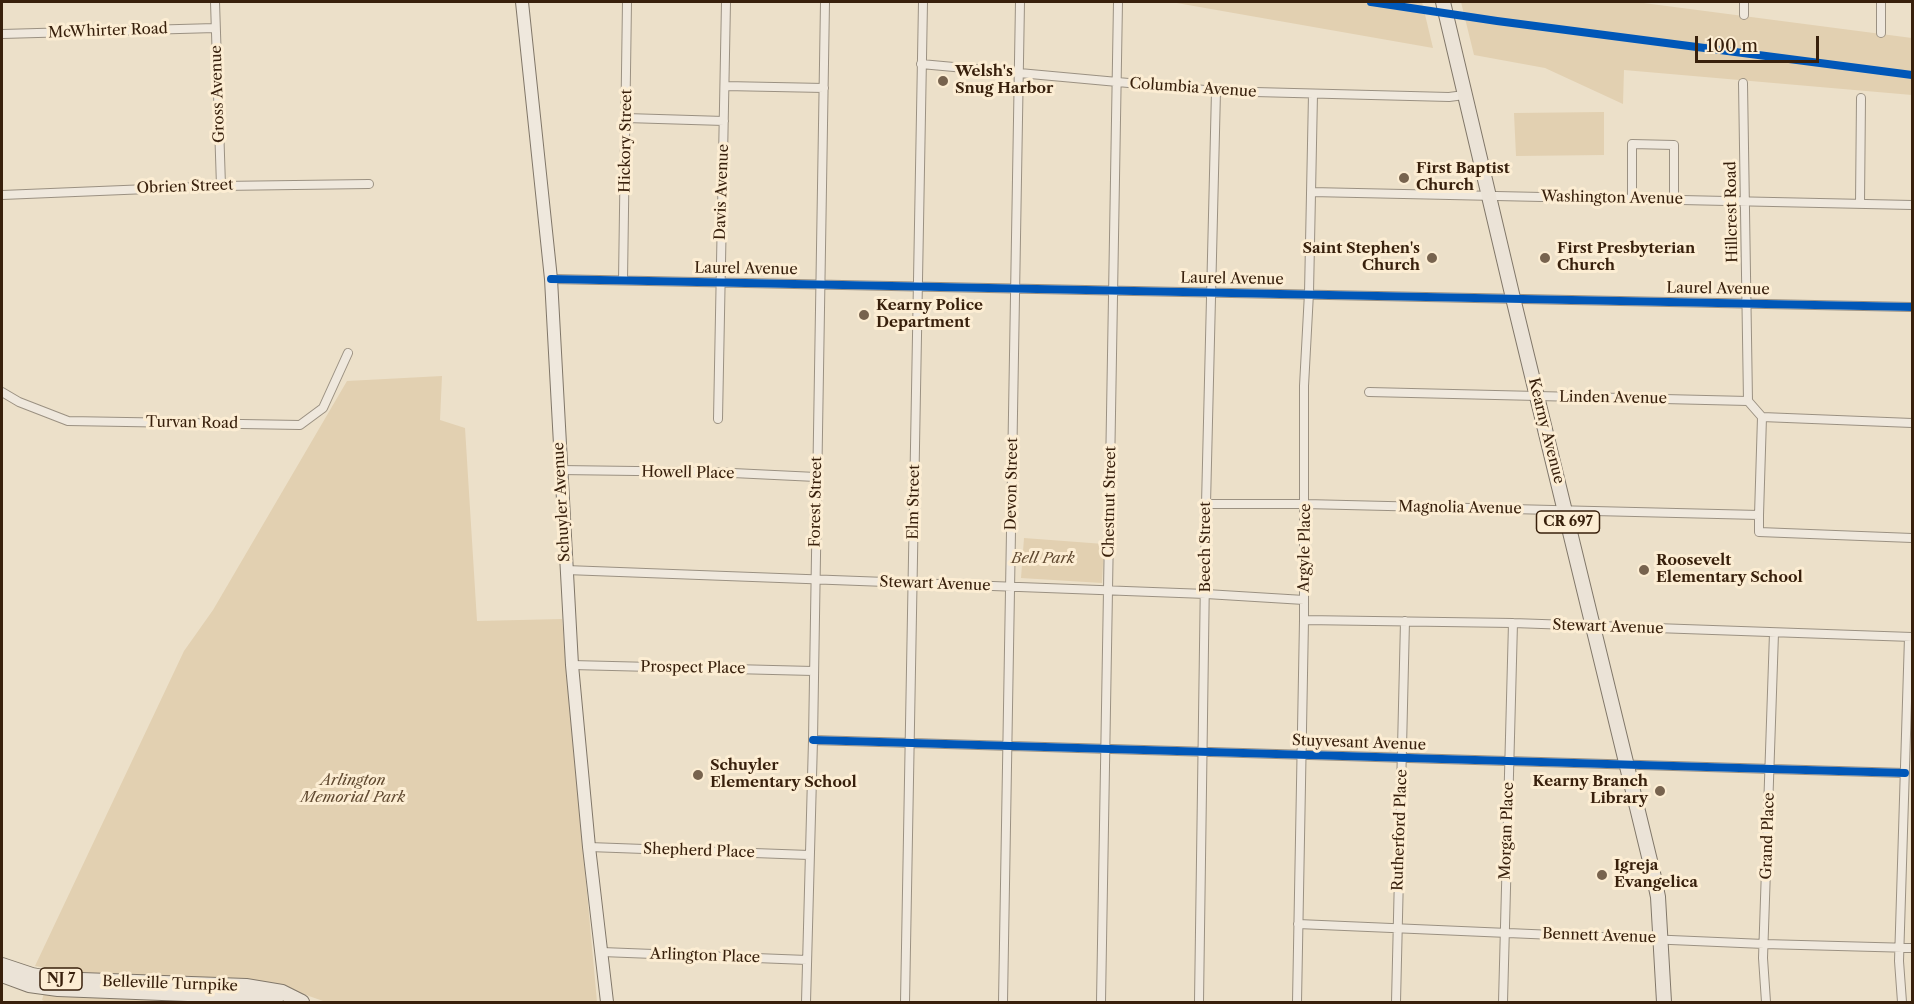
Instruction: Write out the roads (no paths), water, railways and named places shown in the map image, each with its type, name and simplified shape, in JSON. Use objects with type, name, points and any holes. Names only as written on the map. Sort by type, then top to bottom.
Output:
[{"type":"main road","name":"Schuyler Avenue","points":[[522,2],[551,279],[572,665],[589,847],[607,1002]]},
{"type":"main road","name":"Kearny Avenue","points":[[1443,2],[1654,881],[1664,1002]]},
{"type":"main road","name":"Belleville Turnpike","points":[[2,965],[32,975],[54,979],[246,986],[282,992],[302,1002]]},
{"type":"main road","name":"Belleville Turnpike","points":[[2,975],[29,985],[58,989],[240,996],[276,1002]]},
{"type":"street","name":"Gross Avenue","points":[[215,2],[221,186]]},
{"type":"street","name":"Hickory Street","points":[[623,280],[627,2]]},
{"type":"street","name":"Davis Avenue","points":[[718,419],[726,2]]},
{"type":"street","name":"Forest Street","points":[[806,1002],[813,740],[825,2]]},
{"type":"street","name":"Elm Street","points":[[905,1002],[923,2]]},
{"type":"street","name":"Devon Street","points":[[1003,1002],[1020,2]]},
{"type":"street","points":[[1744,2],[1744,15]]},
{"type":"street","points":[[1881,2],[1881,33]]},
{"type":"street","name":"Chestnut Street","points":[[1101,1002],[1118,4]]},
{"type":"street","name":"McWhirter Road","points":[[2,34],[215,28]]},
{"type":"street","name":"Columbia Avenue","points":[[921,64],[1216,91],[1449,97],[1464,95]]},
{"type":"street","name":"Hillcrest Road","points":[[1743,83],[1748,401]]},
{"type":"street","points":[[725,86],[824,88]]},
{"type":"street","name":"Beech Street","points":[[1198,1002],[1204,752],[1206,504],[1216,91]]},
{"type":"street","name":"Argyle Place","points":[[1297,1002],[1304,620],[1304,386],[1309,293],[1313,94]]},
{"type":"street","points":[[1860,203],[1861,98]]},
{"type":"street","points":[[626,118],[724,121]]},
{"type":"street","points":[[1632,199],[1632,144],[1674,145],[1674,200]]},
{"type":"street","name":"Obrien Street","points":[[2,195],[221,186],[369,184]]},
{"type":"street","name":"Washington Avenue","points":[[1311,192],[1912,205]]},
{"type":"street","name":"Laurel Avenue","points":[[551,279],[1912,307]]},
{"type":"street","name":"Turvan Road","points":[[2,392],[19,402],[68,421],[300,425],[322,408],[348,353]]},
{"type":"street","name":"Linden Avenue","points":[[1369,392],[1748,401]]},
{"type":"street","points":[[1748,401],[1762,417],[1759,532],[1912,538]]},
{"type":"street","points":[[1762,417],[1912,423]]},
{"type":"street","name":"Howell Place","points":[[560,471],[712,472],[816,477]]},
{"type":"street","name":"Magnolia Avenue","points":[[1206,504],[1305,504],[1759,515]]},
{"type":"street","name":"Stewart Avenue","points":[[566,570],[1206,594],[1304,600]]},
{"type":"street","name":"Stewart Avenue","points":[[1304,620],[1513,623],[1911,637]]},
{"type":"street","name":"Rutherford Place","points":[[1396,1002],[1405,621]]},
{"type":"street","name":"Morgan Place","points":[[1503,1002],[1513,623]]},
{"type":"street","name":"Grand Place","points":[[1766,1002],[1764,944],[1774,633]]},
{"type":"street","points":[[1902,1002],[1900,948],[1911,637]]},
{"type":"street","name":"Prospect Place","points":[[572,665],[813,671]]},
{"type":"street","name":"Stuyvesant Avenue","points":[[813,740],[1905,773]]},
{"type":"street","name":"Shepherd Place","points":[[589,847],[809,855]]},
{"type":"street","name":"Bennett Avenue","points":[[1298,924],[1912,948]]},
{"type":"street","name":"Arlington Place","points":[[602,952],[807,960]]},
{"type":"place","name":"Welsh's Snug Harbor","points":[[943,81]]},
{"type":"place","name":"First Baptist Church","points":[[1404,178]]},
{"type":"place","name":"Saint Stephen's Church","points":[[1432,258]]},
{"type":"place","name":"First Presbyterian Church","points":[[1545,258]]},
{"type":"place","name":"Kearny Police Department","points":[[864,315]]},
{"type":"place","name":"Roosevelt Elementary School","points":[[1644,570]]},
{"type":"place","name":"Schuyler Elementary School","points":[[698,775]]},
{"type":"place","name":"Kearny Branch Library","points":[[1660,791]]},
{"type":"place","name":"Igreja Evangelica","points":[[1602,875]]},
{"type":"park label","name":"Bell Park","points":[[1043,559]]},
{"type":"park label","name":"Arlington Memorial Park","points":[[353,790]]}]
